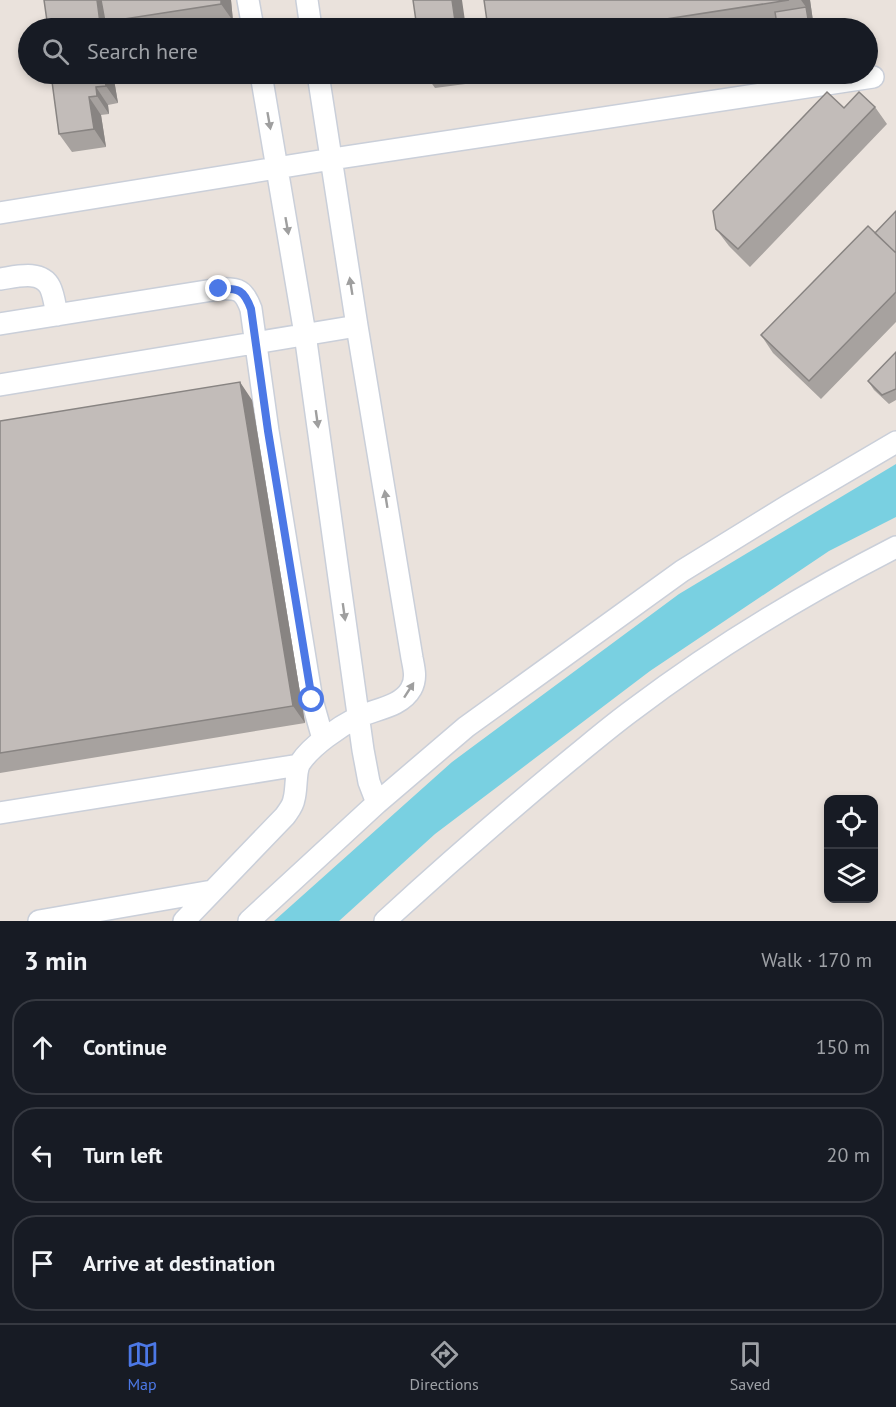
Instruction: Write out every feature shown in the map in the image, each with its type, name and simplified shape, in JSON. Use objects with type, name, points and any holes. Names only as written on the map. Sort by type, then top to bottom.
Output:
[{"type":"street","points":[[248,0],[251,18]]},
{"type":"street","points":[[307,0],[310,18]]},
{"type":"street","points":[[263,84],[305,334],[365,766],[377,803]]},
{"type":"street","points":[[184,921],[292,807],[299,765],[322,739],[358,717],[404,698],[414,683],[415,674],[320,84]]},
{"type":"street","points":[[0,213],[332,159],[827,84]]},
{"type":"street","points":[[0,279],[34,276],[43,279],[49,285],[57,315]]},
{"type":"street","points":[[0,324],[219,289],[234,288],[241,291],[247,298],[251,309],[312,700],[322,739]]},
{"type":"street","points":[[0,385],[357,326]]},
{"type":"street","points":[[249,921],[377,803],[466,727],[682,571],[896,442]]},
{"type":"street","points":[[385,921],[470,844],[633,710],[760,622],[896,547]]},
{"type":"street","points":[[0,813],[299,765]]},
{"type":"street","points":[[39,921],[212,891]]},
{"type":"water","points":[[896,464],[896,517],[829,551],[650,671],[435,834],[339,921],[274,921],[452,762],[679,594]]},
{"type":"building","points":[[44,0],[97,0],[99,18],[47,18]]},
{"type":"building","points":[[101,0],[221,0],[221,4],[131,18],[104,18]]},
{"type":"building","points":[[413,0],[452,0],[455,18],[416,18]]},
{"type":"building","points":[[484,0],[789,0],[673,18],[487,18]]},
{"type":"building","points":[[806,7],[808,18],[776,18],[775,12]]},
{"type":"building","points":[[52,84],[106,84],[106,86],[96,87],[97,96],[89,97],[94,129],[59,134]]},
{"type":"building","points":[[827,92],[844,108],[859,92],[875,107],[738,249],[716,229],[713,211]]},
{"type":"building","points":[[896,211],[896,253],[875,233]]},
{"type":"building","points":[[868,226],[896,253],[896,292],[809,381],[761,335]]},
{"type":"building","points":[[896,352],[896,389],[882,395],[868,381]]},
{"type":"building","points":[[240,382],[293,706],[0,753],[0,421]]},
{"type":"route","points":[[219,289],[234,288],[241,291],[247,298],[251,309],[268,431],[312,700]]}]
